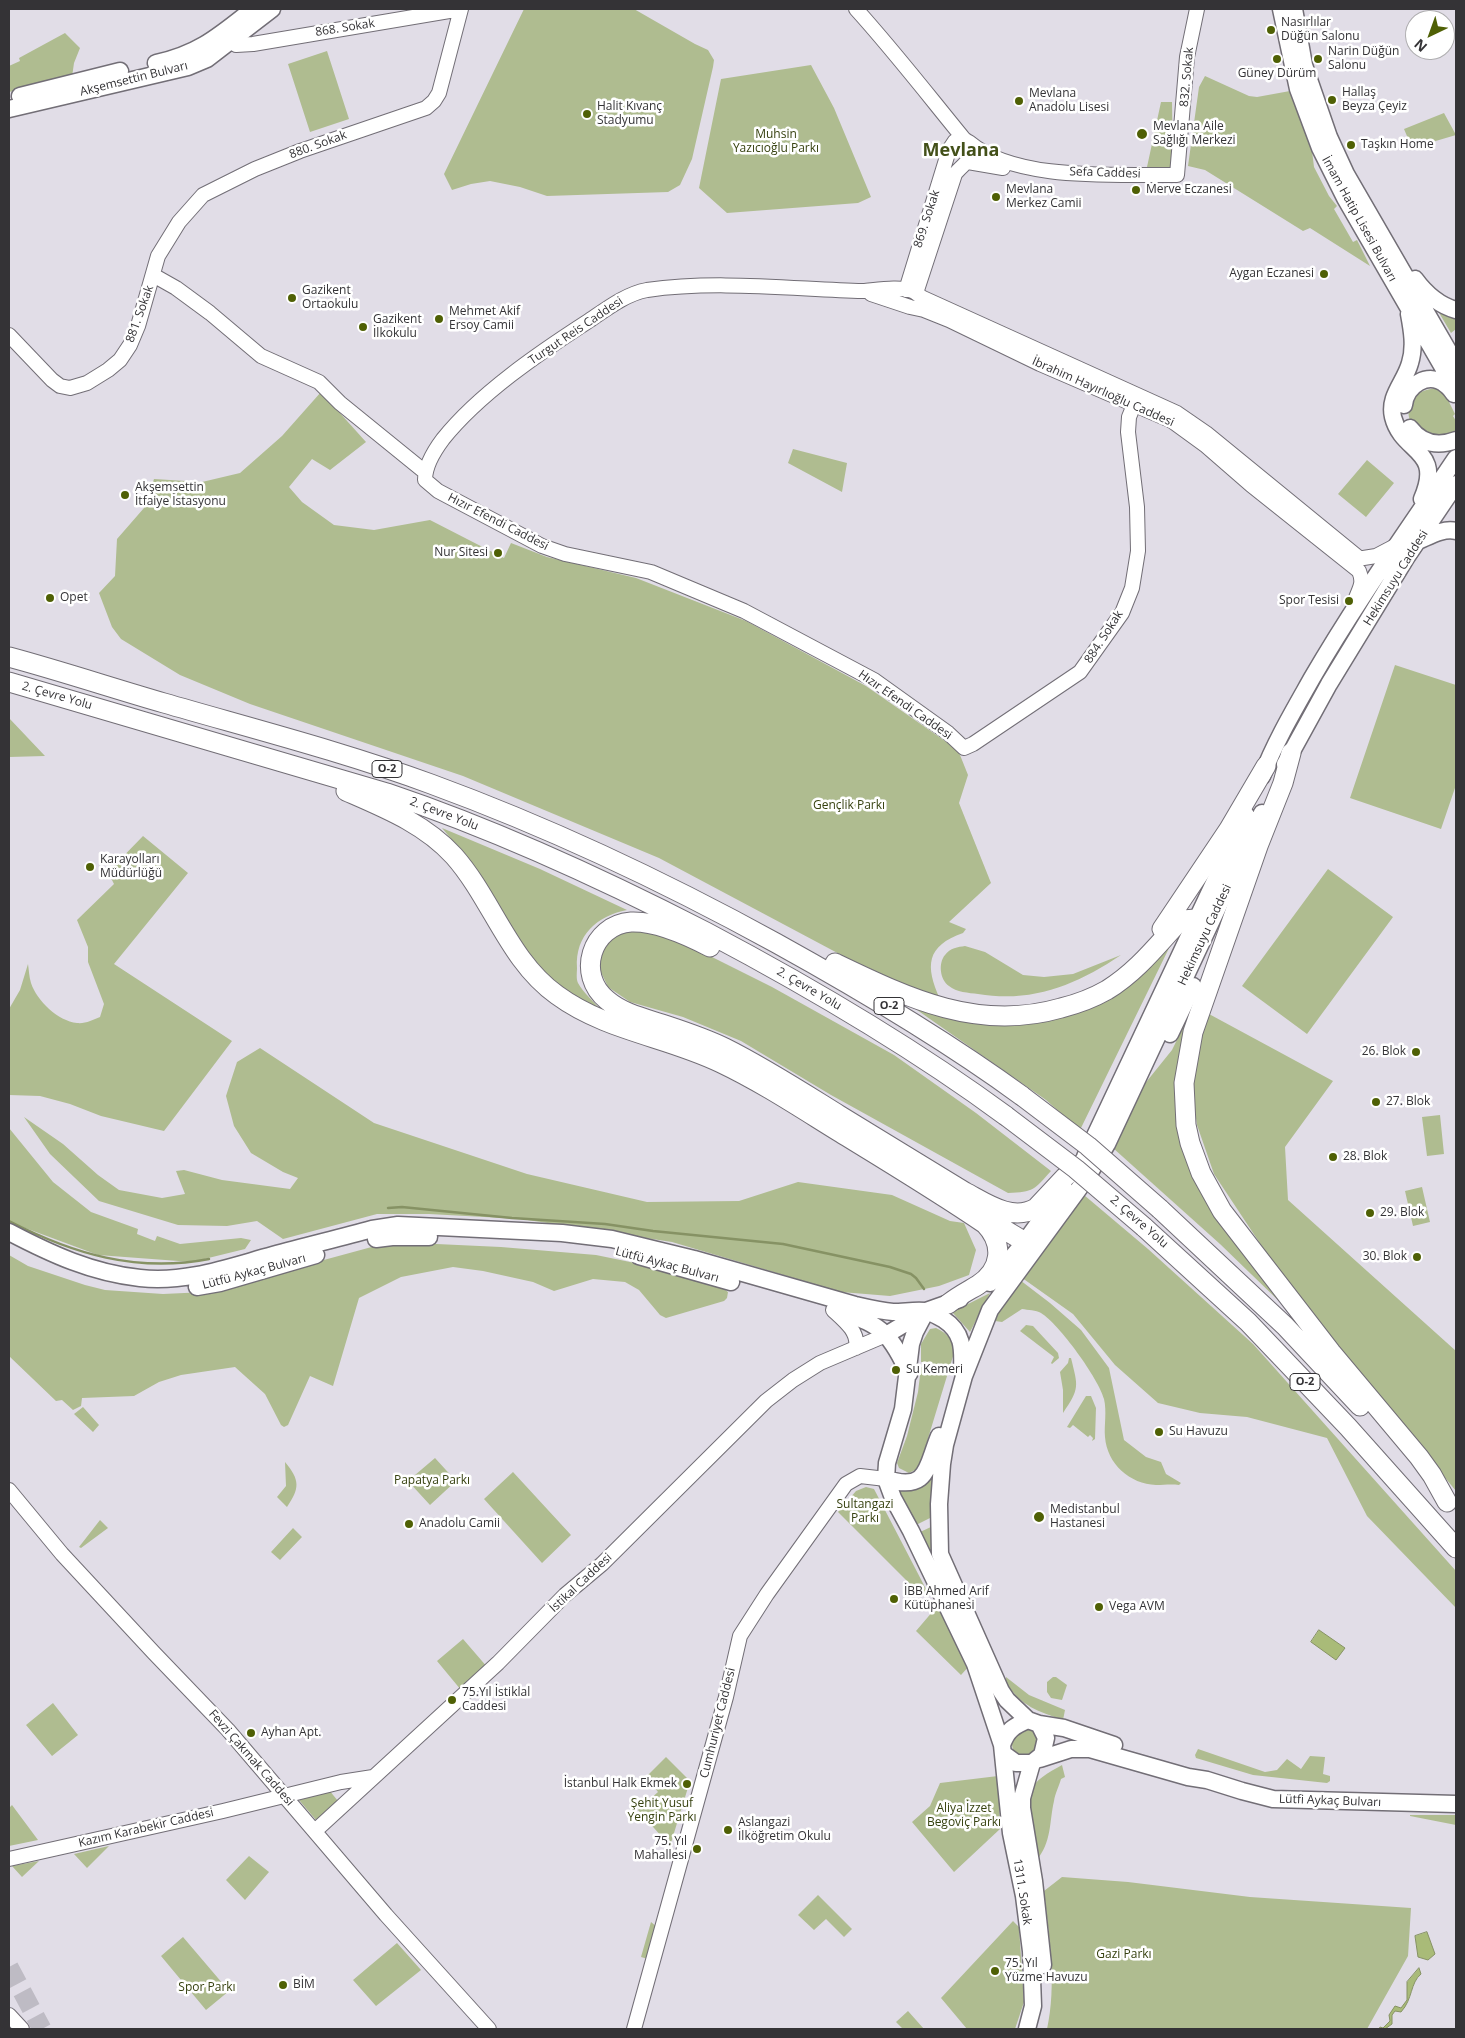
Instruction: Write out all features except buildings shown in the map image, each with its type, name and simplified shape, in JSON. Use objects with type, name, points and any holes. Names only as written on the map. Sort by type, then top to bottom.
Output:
[{"type":"highway","name":"2. Çevre Yolu","points":[[9,657],[290,737],[431,784],[532,824],[657,880],[886,1004],[950,1045],[1022,1096],[1088,1146],[1160,1209],[1285,1326],[1452,1507]]},
{"type":"highway","name":"2. Çevre Yolu","points":[[9,682],[436,809],[625,891],[735,947],[909,1049],[1006,1116],[1076,1168],[1144,1227],[1248,1322],[1348,1427],[1456,1548]]},
{"type":"highway","points":[[212,741],[228,751],[256,763],[344,790],[398,814],[424,830],[455,857],[479,890],[519,955],[540,980],[555,994],[590,1016],[699,1053],[737,1071],[955,1202],[985,1224],[993,1232],[996,1239],[998,1254],[994,1267],[979,1284],[959,1294],[948,1304]]},
{"type":"highway","points":[[1290,752],[1283,783],[1258,846],[1193,1032],[1184,1083],[1186,1125],[1190,1143],[1201,1173],[1222,1211],[1331,1352],[1419,1457],[1452,1507]]},
{"type":"highway","points":[[1127,975],[1158,935],[1229,829],[1266,766]]},
{"type":"highway","points":[[748,928],[820,955],[914,998],[941,1007],[985,1016],[1005,1017],[1042,1014],[1080,1003],[1107,990],[1127,975],[1183,920],[1202,924]]},
{"type":"highway","points":[[797,982],[758,972],[699,942],[662,927],[644,923],[622,924],[612,928],[597,941],[591,955],[590,974],[595,987],[605,999],[619,1009],[688,1032],[729,1050],[965,1192],[995,1207],[1012,1213],[1030,1211],[1036,1208],[1065,1177],[1081,1164]]},
{"type":"highway","points":[[955,1202],[1031,1243]]},
{"type":"main road","name":"Akşemsettin Bulvarı","points":[[226,37],[253,9]]},
{"type":"main road","name":"Akşemsettin Bulvarı","points":[[9,109],[188,67],[226,37],[272,9]]},
{"type":"main road","name":"İmam Hatip Lisesi Bulvarı","points":[[1281,9],[1299,69],[1310,123],[1332,172],[1456,390]]},
{"type":"main road","name":"İmam Hatip Lisesi Bulvarı","points":[[1294,9],[1299,69],[1328,137],[1346,174],[1456,364]]},
{"type":"main road","name":"Akşemsettin Bulvarı","points":[[9,98],[203,54]]},
{"type":"main road","points":[[1395,259],[1411,273],[1433,299],[1446,307],[1456,310]]},
{"type":"main road","points":[[1408,304],[1412,334],[1412,353],[1407,371],[1394,398],[1392,415],[1396,427],[1402,436],[1421,454],[1427,467],[1428,482],[1419,512]]},
{"type":"main road","points":[[1456,396],[1446,384],[1428,379],[1412,387],[1405,398],[1403,409],[1411,430],[1425,442],[1436,444],[1456,440]]},
{"type":"main road","name":"Hekimsuyu Caddesi","points":[[926,1311],[948,1304],[988,1285],[996,1278],[1031,1243],[1099,1158],[1136,1083],[1165,1044],[1196,951],[1202,924],[1266,766],[1298,703],[1353,612],[1456,458]]},
{"type":"main road","name":"Hekimsuyu Caddesi","points":[[1202,924],[1290,752],[1418,541],[1456,484]]},
{"type":"main road","points":[[1418,541],[1438,532],[1450,529],[1456,531]]},
{"type":"main road","points":[[1196,951],[1209,946],[1202,924]]},
{"type":"main road","name":"Hekimsuyu Caddesi","points":[[960,1386],[990,1310],[1081,1164],[1196,951]]},
{"type":"main road","name":"Lütfü Aykaç Bulvarı","points":[[9,1243],[63,1270],[86,1278],[116,1285],[142,1288],[186,1289],[202,1286],[278,1258],[372,1229],[398,1225],[584,1235],[644,1246],[855,1305],[896,1312],[926,1311]]},
{"type":"main road","name":"Lütfü Aykaç Bulvarı","points":[[9,1232],[58,1257],[86,1268],[141,1278],[181,1278],[203,1275],[278,1258],[392,1237],[464,1238],[569,1245],[610,1250],[634,1255],[866,1320],[886,1335],[900,1354],[909,1374]]},
{"type":"main road","points":[[926,1311],[950,1324],[960,1337],[962,1345],[960,1386],[942,1464],[939,1521],[940,1554],[1001,1691],[1007,1700],[1034,1722],[1046,1738],[1046,1746],[1036,1761],[1016,1763],[1003,1750],[975,1664],[915,1539],[893,1498],[886,1479],[887,1463],[903,1410],[913,1337],[926,1311]]},
{"type":"main road","points":[[886,1335],[926,1311]]},
{"type":"main road","points":[[886,1479],[906,1483],[921,1479],[926,1471],[947,1417],[955,1404]]},
{"type":"main road","points":[[1003,1750],[1009,1730],[1014,1726],[1034,1722]]},
{"type":"main road","name":"Lütfi Aykaç Bulvarı","points":[[1034,1722],[1064,1728],[1177,1765],[1207,1780]]},
{"type":"main road","name":"Lütfi Aykaç Bulvarı","points":[[1036,1761],[1072,1749],[1090,1749],[1188,1778],[1207,1780],[1258,1796],[1280,1800],[1456,1804]]},
{"type":"main road","name":"1311. Sokak","points":[[1003,1750],[1012,1833],[1024,1896],[1031,1951],[1033,2006],[1027,2029]]},
{"type":"main road","name":"1311. Sokak","points":[[1036,1761],[1022,1798],[1022,1808],[1041,1939],[1044,1995],[1038,2029]]},
{"type":"street","name":"868. Sokak","points":[[226,37],[236,45],[254,44],[461,9]]},
{"type":"street","name":"880. Sokak","points":[[153,275],[158,256],[167,240],[179,222],[203,196],[239,176],[282,158],[336,137],[426,108],[440,93],[461,9]]},
{"type":"street","name":"Sefa Caddesi","points":[[856,9],[891,48],[928,96],[959,144],[987,155],[1034,169]]},
{"type":"street","name":"832. Sokak","points":[[1177,175],[1188,57],[1197,9]]},
{"type":"street","name":"Sefa Caddesi","points":[[959,144],[950,157],[958,163],[966,162],[1015,170],[1034,169],[1096,174],[1177,175]]},
{"type":"street","points":[[959,144],[973,149],[973,155],[966,162]]},
{"type":"street","name":"869. Sokak","points":[[910,296],[959,144]]},
{"type":"street","name":"869. Sokak","points":[[910,296],[955,174],[966,162]]},
{"type":"street","name":"881. Sokak","points":[[9,335],[60,386],[70,388],[87,383],[120,360],[130,345],[144,308],[153,275]]},
{"type":"street","name":"Hızır Efendi Caddesi","points":[[153,275],[176,288],[215,317],[261,356],[319,382],[340,403],[425,472],[425,480],[438,491],[542,546],[564,554],[651,572],[744,611],[874,680],[948,733],[964,748]]},
{"type":"street","name":"Turgut Reis Caddesi","points":[[425,472],[443,439],[472,409],[505,380],[545,349],[612,305],[636,293],[678,287],[708,287],[863,291],[910,296]]},
{"type":"street","name":"İbrahim Hayırlıoğlu Caddesi","points":[[910,296],[949,320],[1040,364],[1134,405],[1174,417]]},
{"type":"street","name":"İbrahim Hayırlıoğlu Caddesi","points":[[910,296],[1174,417],[1205,445],[1255,481],[1353,560],[1362,580],[1353,612]]},
{"type":"street","name":"884. Sokak","points":[[964,748],[974,744],[1085,668],[1122,613],[1132,588],[1138,551],[1137,507],[1128,432],[1129,417],[1134,405]]},
{"type":"street","points":[[1353,560],[1376,556],[1397,544]]},
{"type":"street","points":[[834,1310],[851,1328],[857,1339],[856,1348]]},
{"type":"street","name":"İstikal Caddesi","points":[[314,1831],[498,1663],[565,1596],[602,1564],[766,1401],[793,1380],[820,1364],[886,1335]]},
{"type":"street","name":"Cumhuriyet Caddesi","points":[[634,2029],[726,1697],[740,1636],[846,1484],[860,1476],[886,1479]]},
{"type":"street","name":"Fevzi Çakmak Caddesi","points":[[9,1490],[62,1554],[228,1730],[386,1915],[489,2029]]},
{"type":"street","name":"Kazım Karabekir Caddesi","points":[[9,1859],[284,1797],[341,1782],[374,1777]]},
{"type":"street","points":[[9,2015],[22,2029]]},
{"type":"green space","name":"Halit Kıvanç Stadyumu","points":[[524,9],[634,9],[708,50],[714,60],[713,67],[692,159],[680,185],[668,192],[547,196],[520,187],[490,181],[452,190],[444,174]]},
{"type":"green space","points":[[65,33],[80,48],[74,63],[72,77],[9,92],[9,66],[20,61],[19,58]]},
{"type":"green space","points":[[327,51],[349,119],[310,132],[288,64]]},
{"type":"green space","name":"Muhsin Yazıcıoğlu Parkı","points":[[811,65],[834,108],[871,197],[858,203],[727,213],[699,188],[721,79]]},
{"type":"green space","points":[[1205,76],[1249,96],[1257,97],[1290,91],[1311,143],[1314,167],[1329,196],[1337,206],[1334,209],[1353,242],[1357,240],[1370,266],[1310,228],[1303,231],[1205,170],[1188,166],[1199,87]]},
{"type":"green space","points":[[1161,102],[1172,102],[1173,169],[1147,167]]},
{"type":"green space","points":[[1444,113],[1456,135],[1412,148],[1404,129]]},
{"type":"green space","points":[[1438,311],[1456,315],[1456,329],[1451,333]]},
{"type":"green space","points":[[1436,388],[1445,394],[1455,414],[1453,416],[1456,421],[1456,430],[1443,436],[1433,436],[1411,424],[1409,416],[1408,409],[1412,398],[1428,389]]},
{"type":"green space","name":"Gençlik Parkı","points":[[321,392],[366,442],[330,470],[312,459],[289,487],[302,502],[334,525],[374,530],[430,520],[504,558],[511,543],[547,557],[636,578],[746,621],[866,686],[958,750],[968,775],[959,803],[991,883],[949,922],[966,929],[963,933],[942,944],[932,958],[932,977],[940,999],[845,957],[659,858],[463,776],[250,704],[180,675],[121,639],[112,627],[99,593],[115,576],[117,539],[144,508],[154,479],[202,482],[240,473],[282,436]]},
{"type":"green space","points":[[793,449],[847,463],[842,492],[788,463]]},
{"type":"green space","points":[[1367,460],[1394,483],[1366,517],[1338,494]]},
{"type":"green space","points":[[1395,665],[1456,685],[1456,785],[1441,829],[1350,798]]},
{"type":"green space","points":[[9,718],[45,756],[9,757]]},
{"type":"green space","points":[[442,828],[540,869],[627,910],[597,922],[584,937],[577,956],[577,981],[601,1010],[580,1000],[553,980],[524,950],[462,852]]},
{"type":"green space","points":[[143,836],[188,873],[114,964],[232,1041],[164,1131],[101,1116],[70,1104],[40,1096],[9,1095],[9,1009],[20,990],[28,964],[30,981],[34,990],[49,1009],[63,1018],[77,1023],[100,1017],[104,1004],[88,962],[88,947],[77,920],[114,884],[108,872]]},
{"type":"green space","points":[[1328,869],[1393,917],[1307,1034],[1242,986]]},
{"type":"green space","points":[[631,929],[668,935],[772,987],[894,1055],[976,1113],[1051,1171],[1033,1189],[1008,1193],[831,1095],[741,1041],[683,1017],[630,1002],[608,987],[599,968],[600,952],[611,935]]},
{"type":"green space","points":[[1172,942],[1080,1130],[1046,1100],[907,1003],[1062,1015]]},
{"type":"green space","points":[[965,946],[985,952],[1023,975],[1044,977],[1073,974],[1121,955],[1087,975],[1053,989],[1036,994],[998,996],[959,991],[949,986],[944,980],[941,971],[943,958],[952,949]]},
{"type":"green space","points":[[1198,997],[1179,1117],[1282,1304],[1220,1244],[1113,1148],[1143,1086],[1172,1050]]},
{"type":"green space","points":[[1209,1014],[1333,1081],[1285,1147],[1288,1200],[1456,1351],[1456,1491],[1354,1367],[1265,1251],[1214,1174],[1197,1125],[1192,1092],[1196,1056]]},
{"type":"green space","points":[[260,1048],[374,1123],[527,1174],[647,1202],[739,1201],[798,1182],[892,1195],[950,1221],[964,1223],[976,1250],[969,1275],[939,1286],[890,1296],[841,1292],[672,1242],[521,1219],[429,1214],[377,1214],[283,1239],[257,1221],[227,1226],[178,1225],[99,1201],[50,1154],[24,1117],[63,1144],[98,1175],[119,1190],[162,1198],[185,1194],[176,1171],[184,1170],[222,1180],[290,1189],[298,1178],[283,1172],[251,1153],[234,1126],[226,1096],[237,1062]]},
{"type":"green space","points":[[1440,1115],[1444,1154],[1427,1156],[1422,1117]]},
{"type":"green space","points":[[9,1128],[53,1182],[91,1212],[138,1229],[137,1234],[155,1241],[157,1236],[180,1244],[241,1238],[251,1240],[245,1249],[192,1262],[98,1255],[9,1222]]},
{"type":"green space","points":[[1422,1187],[1430,1222],[1413,1226],[1405,1191]]},
{"type":"green space","points":[[1084,1195],[1148,1249],[1253,1344],[1456,1571],[1456,1608],[1367,1516],[1327,1438],[1247,1417],[1200,1413],[1158,1403],[1115,1365],[1073,1314],[1018,1275]]},
{"type":"green space","points":[[415,1243],[501,1247],[596,1255],[635,1263],[723,1288],[728,1292],[727,1298],[724,1301],[666,1318],[660,1315],[639,1290],[625,1282],[593,1279],[554,1291],[533,1282],[483,1271],[453,1267],[401,1277],[359,1298],[333,1386],[310,1376],[288,1425],[284,1427],[281,1425],[265,1394],[235,1367],[181,1375],[159,1382],[134,1396],[82,1398],[81,1406],[73,1410],[62,1400],[56,1401],[9,1356],[9,1255],[28,1266],[85,1285],[105,1290],[163,1294],[206,1292],[379,1245]]},
{"type":"green space","points":[[1016,1277],[1081,1330],[1109,1368],[1124,1440],[1146,1457],[1161,1462],[1166,1474],[1181,1483],[1179,1485],[1146,1484],[1129,1476],[1115,1464],[1110,1456],[1105,1437],[1105,1404],[1101,1390],[1087,1366],[1068,1340],[1049,1319],[1039,1312],[1022,1309],[1002,1322],[995,1321],[996,1314]]},
{"type":"green space","points":[[990,1293],[970,1332],[952,1312]]},
{"type":"green space","points":[[1026,1325],[1033,1326],[1058,1353],[1059,1358],[1052,1364],[1054,1357],[1020,1331]]},
{"type":"green space","points":[[936,1328],[949,1338],[953,1344],[954,1353],[919,1468],[909,1473],[899,1468],[897,1463],[907,1436],[918,1392],[921,1367],[932,1368],[932,1363],[921,1362],[921,1344],[930,1329]]},
{"type":"green space","points":[[1069,1358],[1071,1358],[1076,1387],[1063,1413],[1063,1390],[1060,1372],[1068,1363]]},
{"type":"green space","points":[[1086,1396],[1091,1396],[1096,1408],[1095,1439],[1092,1441],[1093,1438],[1090,1435],[1088,1437],[1073,1425],[1070,1428],[1067,1427]]},
{"type":"green space","points":[[83,1407],[99,1425],[93,1432],[74,1414]]},
{"type":"green space","name":"Papatya Parkı","points":[[435,1458],[456,1481],[430,1505],[408,1481]]},
{"type":"green space","points":[[285,1462],[296,1479],[296,1489],[287,1507],[277,1497],[286,1486]]},
{"type":"green space","points":[[513,1472],[571,1535],[542,1563],[484,1499]]},
{"type":"green space","points":[[933,1472],[934,1516],[916,1525],[899,1490],[911,1491],[920,1488],[928,1482]]},
{"type":"green space","name":"Sultangazi Parkı","points":[[866,1487],[874,1489],[927,1591],[922,1596],[838,1512],[856,1491]]},
{"type":"green space","points":[[100,1520],[108,1528],[81,1548],[79,1547]]},
{"type":"green space","points":[[933,1526],[951,1597],[918,1533]]},
{"type":"green space","points":[[293,1528],[302,1537],[280,1560],[271,1552]]},
{"type":"green space","points":[[939,1604],[971,1664],[961,1675],[916,1631]]},
{"type":"green space","points":[[463,1639],[488,1668],[461,1690],[437,1661]]},
{"type":"green space","points":[[1006,1677],[1029,1695],[1065,1710],[1063,1720],[1038,1711],[1024,1703],[1006,1683]]},
{"type":"green space","points":[[1053,1677],[1067,1685],[1062,1700],[1051,1698],[1047,1692],[1047,1682]]},
{"type":"green space","points":[[53,1703],[78,1735],[52,1756],[26,1725]]},
{"type":"green space","points":[[1025,1728],[1034,1730],[1040,1738],[1034,1755],[1020,1756],[1013,1750],[1011,1740]]},
{"type":"green space","points":[[1198,1749],[1265,1772],[1277,1770],[1287,1759],[1301,1769],[1310,1756],[1325,1757],[1323,1774],[1330,1776],[1330,1781],[1327,1783],[1253,1775],[1196,1758],[1195,1755]]},
{"type":"green space","name":"Şehit Yusuf Yengin Parkı","points":[[666,1757],[690,1781],[670,1846],[638,1810],[658,1792],[646,1777]]},
{"type":"green space","points":[[1062,1765],[1065,1777],[1061,1779],[1055,1796],[1045,1847],[1036,1861],[1029,1794],[1038,1780]]},
{"type":"green space","name":"Aliya İzzet Begoviç Parkı","points":[[998,1776],[1000,1829],[954,1872],[912,1822],[930,1806],[940,1783]]},
{"type":"green space","points":[[329,1790],[338,1801],[316,1820],[299,1800]]},
{"type":"green space","points":[[12,1805],[38,1840],[9,1846],[9,1808]]},
{"type":"green space","points":[[1456,1815],[1456,1825],[1410,1816]]},
{"type":"green space","points":[[109,1846],[87,1868],[74,1854]]},
{"type":"green space","points":[[249,1856],[269,1872],[245,1900],[226,1880]]},
{"type":"green space","points":[[39,1861],[22,1877],[12,1866]]},
{"type":"green space","name":"Gazi Parkı","points":[[1062,1877],[1128,1882],[1250,1897],[1411,1908],[1408,1956],[1367,2029],[1047,2029],[1052,1978],[1044,1891]]},
{"type":"green space","points":[[818,1895],[852,1929],[844,1937],[826,1919],[814,1930],[798,1915]]},
{"type":"green space","name":"75. Yıl Yüzme Havuzu","points":[[1013,1921],[1019,1927],[1024,2002],[1015,2029],[967,2029],[941,1998]]},
{"type":"green space","points":[[651,1922],[657,1927],[648,1959],[641,1957]]},
{"type":"green space","name":"Spor Parkı","points":[[183,1937],[229,1991],[206,2010],[161,1956]]},
{"type":"green space","points":[[397,1943],[421,1970],[376,2006],[353,1980]]},
{"type":"green space","points":[[908,2011],[924,2029],[903,2029],[896,2022]]},
{"type":"shaded area","points":[[1319,1630],[1345,1648],[1336,1660],[1311,1642]]},
{"type":"shaded area","points":[[1427,1932],[1435,1954],[1428,1960],[1418,1957],[1415,1936]]},
{"type":"shaded area","points":[[1419,1968],[1421,1974],[1415,1982],[1405,2007],[1401,2012],[1395,2011],[1392,2015],[1392,2024],[1385,2029],[1379,2029],[1380,2027],[1383,2028],[1390,2021],[1389,2015],[1395,2006],[1401,2008],[1407,2000],[1407,1982]]},
{"type":"waterway","points":[[388,1208],[402,1207],[512,1218],[605,1224],[653,1231],[783,1244],[890,1267],[911,1274],[924,1289]]},
{"type":"waterway","points":[[9,1221],[57,1243],[106,1258],[156,1264],[209,1259]]},
{"type":"tunnel","points":[[9,1967],[42,2029]]},
{"type":"place","name":"Nasırlılar Düğün Salonu","points":[[1271,30]]},
{"type":"place","name":"Güney Dürüm","points":[[1277,59]]},
{"type":"place","name":"Narin Düğün Salonu","points":[[1318,59]]},
{"type":"place","name":"Hallaş Beyza Çeyiz","points":[[1332,100]]},
{"type":"place","name":"Mevlana Anadolu Lisesi","points":[[1019,101]]},
{"type":"place","name":"Halit Kıvanç Stadyumu","points":[[587,114]]},
{"type":"place","name":"Mevlana Aile Sağlığı Merkezi","points":[[1142,134]]},
{"type":"place","name":"Taşkın Home","points":[[1351,145]]},
{"type":"place","name":"Merve Eczanesi","points":[[1136,190]]},
{"type":"place","name":"Mevlana Merkez Camii","points":[[996,197]]},
{"type":"place","name":"Aygan Eczanesi","points":[[1324,274]]},
{"type":"place","name":"Gazikent Ortaokulu","points":[[292,298]]},
{"type":"place","name":"Mehmet Akif Ersoy Camii","points":[[439,319]]},
{"type":"place","name":"Gazikent İlkokulu","points":[[363,327]]},
{"type":"place","name":"Akşemsettin İtfaiye İstasyonu","points":[[125,495]]},
{"type":"place","name":"Nur Sitesi","points":[[498,553]]},
{"type":"place","name":"Opet","points":[[50,598]]},
{"type":"place","name":"Spor Tesisi","points":[[1349,601]]},
{"type":"place","name":"Karayolları Müdürlüğü","points":[[90,867]]},
{"type":"place","name":"26. Blok","points":[[1416,1052]]},
{"type":"place","name":"27. Blok","points":[[1376,1102]]},
{"type":"place","name":"28. Blok","points":[[1333,1157]]},
{"type":"place","name":"29. Blok","points":[[1370,1213]]},
{"type":"place","name":"30. Blok","points":[[1417,1257]]},
{"type":"place","name":"Su Kemeri","points":[[896,1370]]},
{"type":"place","name":"Su Havuzu","points":[[1159,1432]]},
{"type":"place","name":"Medistanbul Hastanesi","points":[[1039,1517]]},
{"type":"place","name":"Anadolu Camii","points":[[409,1524]]},
{"type":"place","name":"İBB Ahmed Arif Kütüphanesi","points":[[894,1599]]},
{"type":"place","name":"Vega AVM","points":[[1099,1607]]},
{"type":"place","name":"75.Yıl İstiklal Caddesi","points":[[452,1700]]},
{"type":"place","name":"Ayhan Apt.","points":[[251,1733]]},
{"type":"place","name":"İstanbul Halk Ekmek","points":[[687,1784]]},
{"type":"place","name":"Aslangazi İlköğretim Okulu","points":[[728,1830]]},
{"type":"place","name":"75. Yıl Mahallesi","points":[[697,1849]]},
{"type":"place","name":"75. Yıl Yüzme Havuzu","points":[[995,1971]]},
{"type":"place","name":"BİM","points":[[283,1985]]},
{"type":"district","name":"Mevlana","points":[[961,151]]}]
